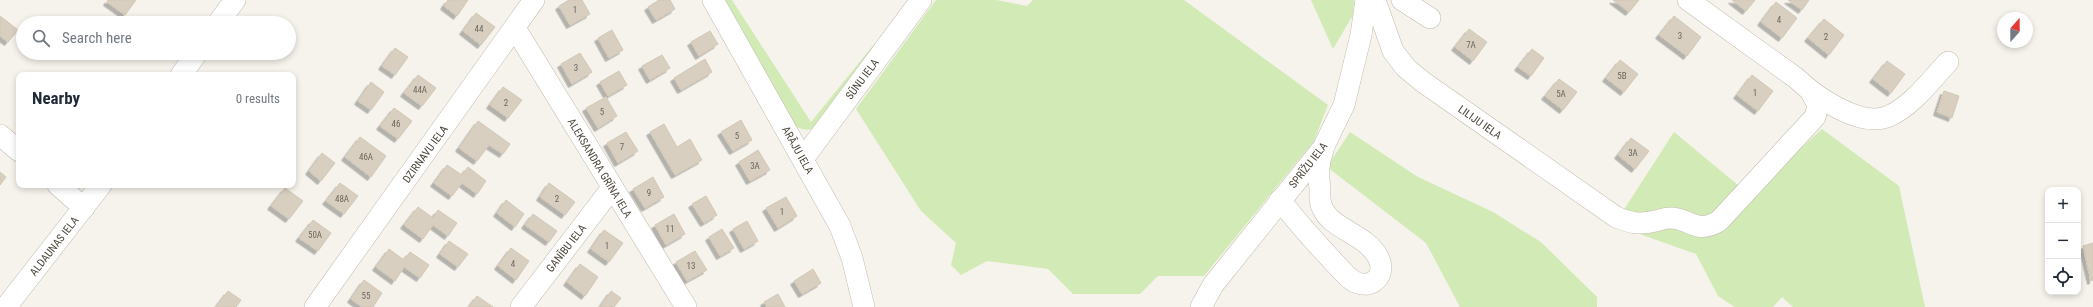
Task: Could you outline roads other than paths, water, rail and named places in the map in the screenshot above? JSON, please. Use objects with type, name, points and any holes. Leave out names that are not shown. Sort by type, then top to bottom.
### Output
[{"type":"street","points":[[223,16],[235,0]]},
{"type":"street","name":"DZIRNAVU IELA","points":[[314,307],[534,0]]},
{"type":"street","name":"ARĀJU IELA","points":[[713,0],[840,226],[852,258],[864,307]]},
{"type":"street","name":"SŪNU IELA","points":[[803,159],[921,0]]},
{"type":"street","name":"SPRĪŽU IELA","points":[[1201,307],[1213,285],[1323,148],[1344,105],[1361,35],[1366,0]]},
{"type":"street","name":"LILIJU IELA","points":[[1375,0],[1393,51],[1406,68],[1423,82],[1616,217],[1636,224],[1669,218],[1679,219],[1700,228],[1710,227],[1719,222],[1810,124],[1818,111],[1816,99],[1811,92]]},
{"type":"street","points":[[1402,0],[1430,18]]},
{"type":"street","points":[[1688,0],[1796,78],[1811,92],[1841,109],[1859,116],[1875,119],[1889,117],[1906,105],[1948,62]]},
{"type":"street","name":"ALEKSANDRA GRĪNA IELA","points":[[515,28],[686,307]]},
{"type":"street","points":[[183,72],[192,60]]},
{"type":"street","points":[[0,135],[16,148]]},
{"type":"street","points":[[1280,200],[1318,247],[1349,278],[1358,284],[1366,285],[1374,283],[1380,267],[1379,258],[1370,246],[1328,218],[1322,208],[1318,163],[1323,148]]},
{"type":"street","points":[[61,188],[84,208]]},
{"type":"street","name":"ALDAUNAS IELA","points":[[6,307],[99,188]]},
{"type":"street","name":"GANĪBU IELA","points":[[521,307],[612,188]]}]
